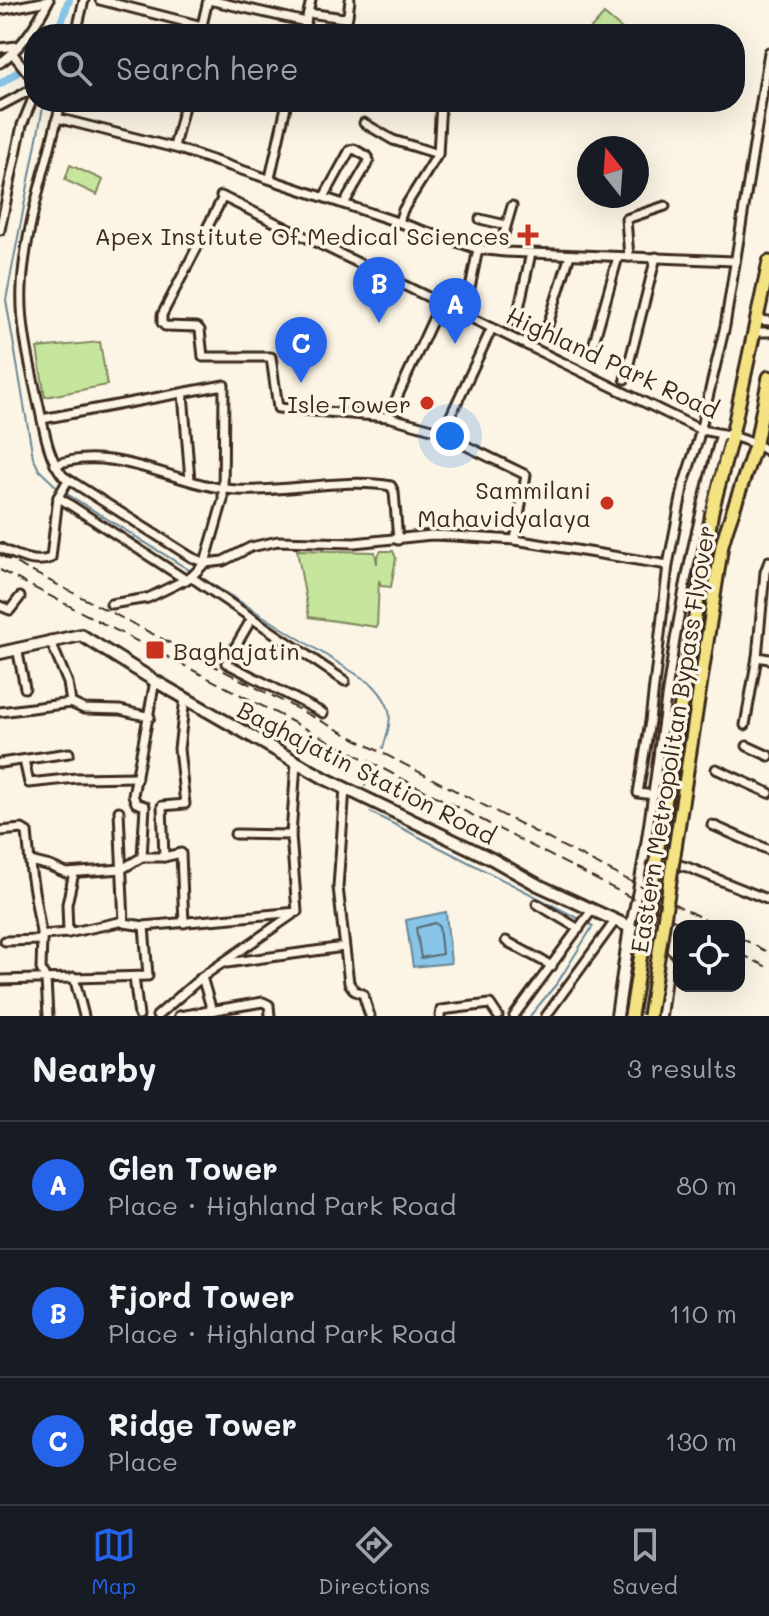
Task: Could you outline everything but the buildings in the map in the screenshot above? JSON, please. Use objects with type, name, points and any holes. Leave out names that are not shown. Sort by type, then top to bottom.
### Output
[{"type":"main road","name":"Eastern Metropolitan Bypass Flyover","points":[[631,1016],[726,434],[760,324],[769,262]]},
{"type":"main road","name":"Eastern Metropolitan Bypass Flyover","points":[[649,1016],[722,545],[756,443],[769,377]]},
{"type":"street","points":[[78,24],[84,0]]},
{"type":"street","points":[[100,0],[181,24]]},
{"type":"street","points":[[203,24],[209,0],[307,18],[342,18],[348,15]]},
{"type":"street","points":[[306,24],[311,0]]},
{"type":"street","points":[[347,24],[350,0]]},
{"type":"street","points":[[0,10],[49,1]]},
{"type":"street","points":[[36,24],[49,1]]},
{"type":"street","points":[[0,63],[16,53],[24,42]]},
{"type":"street","points":[[0,48],[16,53],[24,65]]},
{"type":"street","points":[[654,795],[638,793],[650,721],[668,565],[684,483],[701,430],[725,326],[769,52]]},
{"type":"street","points":[[0,106],[24,93]]},
{"type":"street","points":[[0,230],[27,112]]},
{"type":"street","points":[[58,112],[32,226],[22,287],[24,327],[42,419],[55,465],[67,482],[205,563],[223,561],[264,543],[354,543],[432,535],[515,540],[668,565]]},
{"type":"street","points":[[174,147],[183,112]]},
{"type":"street","points":[[270,178],[285,112]]},
{"type":"street","points":[[399,222],[438,154],[440,112]]},
{"type":"street","points":[[57,118],[174,147],[478,249],[734,261]]},
{"type":"street","points":[[364,123],[393,140],[438,154]]},
{"type":"street","points":[[324,197],[350,150],[354,149],[368,157],[369,161],[344,204]]},
{"type":"street","name":"Highland Park Road","points":[[388,417],[278,408],[271,357],[203,357],[197,327],[165,326],[162,323],[162,315],[221,196],[701,430],[756,443],[769,452]]},
{"type":"street","points":[[499,251],[512,206]]},
{"type":"street","points":[[629,257],[626,219],[665,206]]},
{"type":"street","points":[[480,219],[506,225]]},
{"type":"street","points":[[470,288],[478,249]]},
{"type":"street","points":[[516,322],[531,253]]},
{"type":"street","points":[[546,331],[570,255]]},
{"type":"street","points":[[591,353],[618,257]]},
{"type":"street","points":[[625,379],[656,257]]},
{"type":"street","points":[[440,304],[388,417],[443,432],[526,475],[515,540]]},
{"type":"street","points":[[760,324],[769,332]]},
{"type":"street","points":[[443,432],[492,328]]},
{"type":"street","points":[[42,419],[224,385],[224,488],[205,563],[192,576],[148,598],[111,604]]},
{"type":"street","points":[[183,393],[190,480]]},
{"type":"street","points":[[617,1016],[692,551],[726,434]]},
{"type":"street","points":[[55,465],[100,457],[237,490],[391,486],[398,540]]},
{"type":"street","points":[[0,548],[43,562],[51,558],[58,497],[67,482]]},
{"type":"street","points":[[58,497],[192,576],[345,681]]},
{"type":"street","points":[[745,725],[769,561]]},
{"type":"street","points":[[0,606],[10,610],[20,597]]},
{"type":"street","points":[[252,618],[226,663],[323,713]]},
{"type":"street","name":"Baghajatin Station Road","points":[[0,653],[50,640],[93,636],[155,681],[296,763],[385,808],[585,920],[615,921],[630,927]]},
{"type":"street","points":[[50,640],[68,683],[71,703]]},
{"type":"street","points":[[17,648],[25,688]]},
{"type":"street","points":[[757,657],[769,659]]},
{"type":"street","points":[[155,681],[133,795],[136,803],[145,806],[185,804],[179,749],[185,698]]},
{"type":"street","points":[[0,712],[71,703],[84,709],[109,709],[150,717]]},
{"type":"street","points":[[747,746],[769,756]]},
{"type":"street","points":[[0,763],[69,753]]},
{"type":"street","points":[[24,760],[29,783],[137,777]]},
{"type":"street","points":[[296,763],[291,835],[297,912]]},
{"type":"street","points":[[716,769],[769,793]]},
{"type":"street","points":[[345,788],[338,887],[344,947],[349,983],[355,991],[363,994],[370,1016]]},
{"type":"street","points":[[142,857],[145,806]]},
{"type":"street","points":[[162,806],[164,857]]},
{"type":"street","points":[[119,811],[124,921]]},
{"type":"street","points":[[712,825],[769,850]]},
{"type":"street","points":[[0,831],[26,829],[48,1016]]},
{"type":"street","points":[[235,834],[291,835]]},
{"type":"street","points":[[30,861],[74,873],[122,869],[142,857],[181,853],[184,923]]},
{"type":"street","points":[[644,856],[687,867],[769,900]]},
{"type":"street","points":[[68,933],[67,904],[74,873]]},
{"type":"street","points":[[514,1016],[585,920],[537,904]]},
{"type":"street","points":[[5,941],[41,938],[124,921],[144,926],[297,912]]},
{"type":"street","points":[[157,1016],[202,977],[297,912]]},
{"type":"street","points":[[546,1016],[615,921]]},
{"type":"street","points":[[0,980],[148,976],[144,926]]},
{"type":"street","points":[[630,927],[667,961],[660,1016]]},
{"type":"street","points":[[506,941],[552,966]]},
{"type":"street","points":[[224,963],[344,947]]},
{"type":"street","points":[[74,977],[84,1016]]},
{"type":"street","points":[[134,977],[139,1016]]},
{"type":"street","points":[[202,977],[212,1011]]},
{"type":"street","points":[[179,1016],[263,1002],[269,1005],[270,1016]]},
{"type":"street","points":[[440,1016],[441,1010],[490,1004],[498,1016]]},
{"type":"green space","points":[[604,14],[616,24],[595,24]]},
{"type":"green space","points":[[70,165],[103,180],[97,195],[65,180]]},
{"type":"green space","points":[[100,342],[107,385],[45,397],[37,348]]},
{"type":"green space","points":[[297,550],[375,552],[377,564],[381,551],[393,551],[396,558],[391,587],[381,586],[379,580],[377,627],[309,617]]},
{"type":"water","points":[[446,912],[451,963],[413,967],[406,920]]},
{"type":"waterway","points":[[61,24],[69,0]]},
{"type":"waterway","points":[[0,84],[24,68]]},
{"type":"waterway","points":[[42,112],[6,300],[33,457],[39,470],[58,488]]},
{"type":"waterway","points":[[64,492],[372,684],[385,700],[390,714],[383,748]]},
{"type":"waterway","points":[[365,786],[368,775]]},
{"type":"waterway","points":[[370,812],[593,926],[558,982],[530,1016]]},
{"type":"railway","points":[[0,555],[705,920]]},
{"type":"railway","points":[[0,570],[674,920]]},
{"type":"railway","points":[[745,940],[769,953]]},
{"type":"railway","points":[[745,956],[769,968]]},
{"type":"place","name":"Apex Institute Of Medical Sciences","points":[[528,235]]},
{"type":"place","name":"Fjord Tower","points":[[379,323]]},
{"type":"place","name":"Glen Tower","points":[[455,344]]},
{"type":"place","name":"Ridge Tower","points":[[301,383]]},
{"type":"place","name":"Isle Tower","points":[[427,403]]},
{"type":"place","name":"Sammilani Mahavidyalaya","points":[[607,503]]},
{"type":"place","name":"Baghajatin","points":[[155,650]]}]
